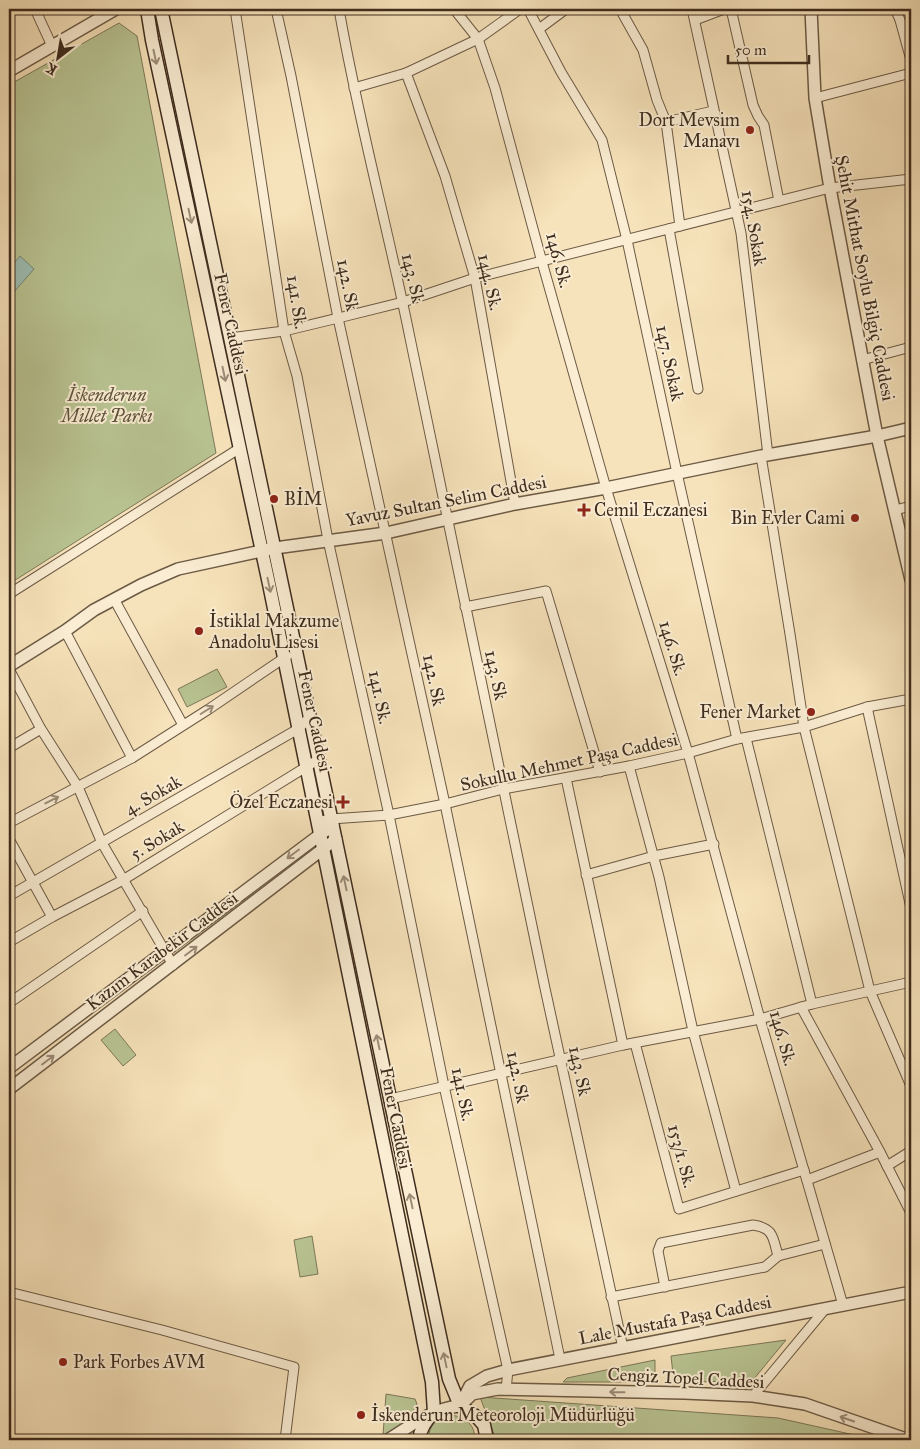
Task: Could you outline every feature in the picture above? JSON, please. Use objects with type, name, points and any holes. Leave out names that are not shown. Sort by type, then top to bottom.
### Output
[{"type":"main road","name":"Fener Caddesi","points":[[147,9],[324,850],[432,1382],[434,1412]]},
{"type":"main road","name":"Fener Caddesi","points":[[161,9],[449,1379],[460,1406]]},
{"type":"main road","points":[[460,1406],[478,1417],[484,1426],[487,1440]]},
{"type":"main road","points":[[419,1440],[425,1421],[434,1412]]},
{"type":"street","points":[[35,9],[52,46]]},
{"type":"street","points":[[9,71],[52,46],[102,12],[116,9]]},
{"type":"street","name":"141. Sk.","points":[[235,9],[284,331],[297,376],[328,540],[389,815],[444,1086],[508,1370],[506,1390]]},
{"type":"street","name":"142. Sk","points":[[276,9],[292,76],[338,318],[445,804],[560,1359]]},
{"type":"street","name":"143. Sk","points":[[339,9],[372,174],[402,302],[622,1348]]},
{"type":"street","name":"146. Sk.","points":[[454,9],[478,39],[495,88],[606,488],[688,753],[760,1019],[843,1305]]},
{"type":"street","points":[[354,88],[406,74],[478,39],[520,9]]},
{"type":"street","name":"147. Sokak","points":[[528,9],[561,72],[602,140],[627,240],[677,473],[742,739],[812,1004]]},
{"type":"street","points":[[539,29],[566,9]]},
{"type":"street","points":[[620,9],[643,50],[657,100],[666,122],[680,226]]},
{"type":"street","name":"154. Sokak","points":[[692,9],[741,233],[764,456],[804,727],[870,991]]},
{"type":"street","points":[[695,20],[724,9]]},
{"type":"street","points":[[731,9],[752,105],[764,125],[779,201]]},
{"type":"street","name":"Şehit Mithat Soylu Bilgiç Caddesi","points":[[811,9],[814,98],[877,436],[894,510],[909,558],[911,580]]},
{"type":"street","points":[[894,9],[900,20],[911,60]]},
{"type":"street","points":[[814,98],[911,73]]},
{"type":"street","name":"144. Sk.","points":[[406,74],[445,176],[475,278],[515,504]]},
{"type":"street","points":[[666,122],[713,112]]},
{"type":"street","points":[[230,338],[284,331],[338,318],[402,302],[475,278],[830,188],[911,179]]},
{"type":"street","points":[[668,229],[698,389]]},
{"type":"street","points":[[862,360],[911,347]]},
{"type":"street","name":"Yavuz Sultan Selim Caddesi","points":[[9,667],[94,610],[141,585],[178,569],[275,548],[386,533],[515,504],[911,428]]},
{"type":"street","points":[[9,594],[240,448]]},
{"type":"street","points":[[894,510],[911,506]]},
{"type":"street","points":[[465,607],[546,591],[600,772]]},
{"type":"street","points":[[114,599],[183,725]]},
{"type":"street","points":[[65,631],[132,758]]},
{"type":"street","points":[[9,822],[132,758],[284,658],[296,648]]},
{"type":"street","points":[[9,667],[41,729],[78,787],[102,843],[173,965]]},
{"type":"street","name":"Sokullu Mehmet Paşa Caddesi","points":[[332,822],[389,815],[445,804],[503,789],[629,766],[742,739],[804,727],[867,707],[911,699]]},
{"type":"street","points":[[867,707],[911,908]]},
{"type":"street","name":"4. Sokak","points":[[9,896],[298,729],[310,717]]},
{"type":"street","points":[[9,748],[41,729]]},
{"type":"street","name":"5. Sokak","points":[[9,942],[123,880],[319,759]]},
{"type":"street","points":[[629,766],[654,856],[693,1032],[736,1191]]},
{"type":"street","points":[[566,778],[623,1045]]},
{"type":"street","name":"Kazım Karabekir Caddesi","points":[[9,1068],[165,951],[319,827],[332,822]]},
{"type":"street","points":[[9,839],[52,917]]},
{"type":"street","name":"Kazım Karabekir Caddesi","points":[[9,1090],[336,839]]},
{"type":"street","points":[[586,875],[654,856],[714,844]]},
{"type":"street","points":[[9,1003],[143,911]]},
{"type":"street","points":[[390,1099],[560,1058],[760,1019],[812,1004],[911,982]]},
{"type":"street","points":[[870,991],[911,1086]]},
{"type":"street","points":[[801,1007],[911,1213]]},
{"type":"street","name":"153/1. Sk.","points":[[635,1043],[679,1208],[804,1170]]},
{"type":"street","points":[[887,1166],[911,1151]]},
{"type":"street","points":[[807,1180],[880,1152]]},
{"type":"street","points":[[665,1287],[658,1251],[661,1243],[753,1226],[768,1230],[772,1235],[778,1256]]},
{"type":"street","points":[[611,1297],[765,1267],[778,1256],[825,1244]]},
{"type":"street","points":[[9,1292],[162,1330],[294,1368],[284,1440]]},
{"type":"street","name":"Lale Mustafa Paşa Caddesi","points":[[460,1406],[470,1386],[487,1376],[508,1370],[911,1292]]},
{"type":"street","points":[[753,1396],[826,1308]]},
{"type":"street","name":"Cengiz Topel Caddesi","points":[[460,1406],[472,1394],[498,1389],[684,1392],[753,1396],[805,1404],[909,1440]]},
{"type":"street","points":[[388,1440],[434,1412],[448,1407],[460,1406]]},
{"type":"green space","name":"İskenderun Millet Parkı","points":[[119,23],[137,36],[216,453],[9,584],[9,85]]},
{"type":"green space","points":[[217,669],[227,687],[187,707],[178,689]]},
{"type":"green space","points":[[115,1029],[136,1055],[123,1066],[101,1040]]},
{"type":"green space","points":[[312,1236],[318,1274],[300,1277],[294,1240]]},
{"type":"green space","points":[[786,1340],[753,1380],[674,1383],[671,1356]]},
{"type":"green space","points":[[655,1360],[655,1382],[563,1382],[567,1378]]},
{"type":"green space","points":[[386,1394],[415,1399],[417,1404],[403,1423],[383,1435]]},
{"type":"green space","points":[[480,1397],[778,1418],[877,1440],[492,1440],[494,1434]]},
{"type":"green space","points":[[452,1415],[466,1420],[472,1426],[475,1440],[428,1440],[432,1426],[438,1420]]},
{"type":"water","points":[[20,256],[34,269],[13,293],[9,313],[9,269]]},
{"type":"place","name":"Dort Mevsim Manavı","points":[[750,130]]},
{"type":"place","name":"BİM","points":[[274,499]]},
{"type":"place","name":"Cemil Eczanesi","points":[[584,510]]},
{"type":"place","name":"Bin Evler Cami","points":[[855,518]]},
{"type":"place","name":"İstiklal Makzume Anadolu Lisesi","points":[[199,631]]},
{"type":"place","name":"Fener Market","points":[[811,712]]},
{"type":"place","name":"Özel Eczanesi","points":[[343,802]]},
{"type":"place","name":"Park Forbes AVM","points":[[63,1362]]},
{"type":"place","name":"İskenderun Meteoroloji Müdürlüğü","points":[[361,1415]]}]
